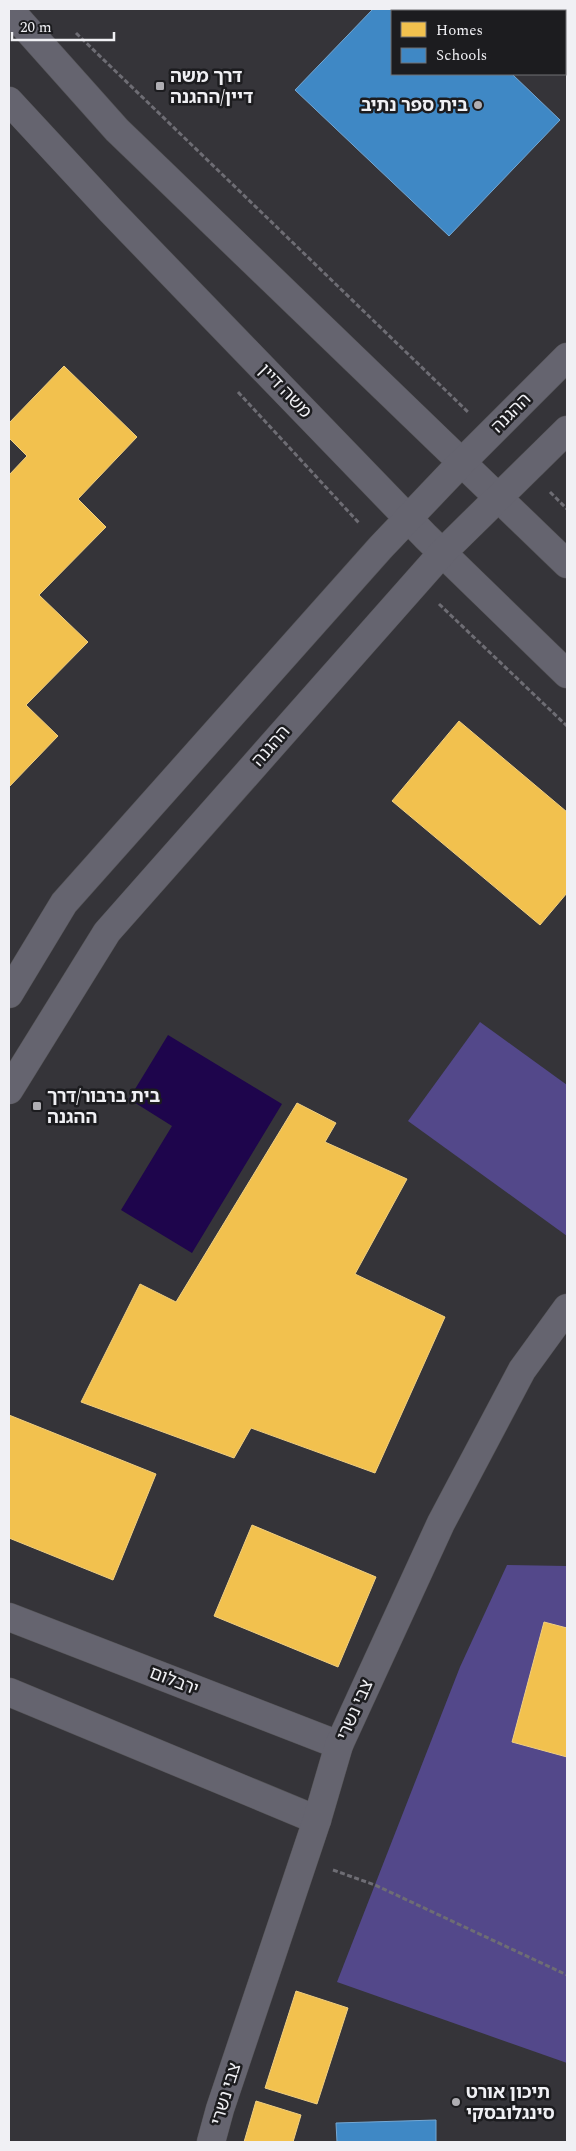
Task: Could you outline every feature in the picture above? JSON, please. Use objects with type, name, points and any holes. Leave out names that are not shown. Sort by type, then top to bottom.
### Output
[{"type":"street","points":[[9,9],[117,130],[567,564]]},
{"type":"street","name":"משה דיין","points":[[9,101],[111,211],[408,518],[567,674]]},
{"type":"street","name":"ההגנה","points":[[9,994],[64,903],[408,518],[567,357]]},
{"type":"street","name":"ההגנה","points":[[9,1090],[107,932],[443,552],[567,430]]},
{"type":"street","name":"צבי נשרי","points":[[211,2142],[223,2100],[317,1820],[339,1745],[441,1523],[522,1370],[567,1308]]},
{"type":"street","name":"ירבלום","points":[[9,1617],[339,1745]]},
{"type":"street","points":[[9,1692],[317,1820]]},
{"type":"path","points":[[72,29],[490,434]]},
{"type":"path","points":[[527,470],[567,509]]},
{"type":"path","points":[[303,1859],[374,1885],[567,1975]]},
{"type":"shaded area","points":[[480,1022],[567,1085],[567,1236],[408,1121]]},
{"type":"shaded area","points":[[168,1035],[282,1104],[192,1253],[121,1210],[172,1126],[129,1099]]},
{"type":"shaded area","points":[[507,1565],[567,1566],[567,2063],[337,1982],[460,1667]]},
{"type":"building: Homes","points":[[64,366],[137,437],[78,499],[106,527],[39,595],[88,642],[26,705],[58,736],[9,787],[9,475],[27,456],[9,438],[9,423]]},
{"type":"building: Homes","points":[[459,721],[567,812],[567,893],[540,925],[392,801]]},
{"type":"building: Homes","points":[[297,1103],[336,1123],[325,1142],[407,1179],[355,1274],[445,1317],[375,1473],[251,1428],[234,1458],[81,1402],[140,1284],[176,1302]]},
{"type":"building: Homes","points":[[9,1415],[156,1474],[113,1580],[9,1538]]},
{"type":"building: Homes","points":[[252,1525],[376,1577],[338,1667],[214,1616]]},
{"type":"building: Homes","points":[[544,1622],[567,1628],[567,1757],[512,1742]]},
{"type":"building: Homes","points":[[296,1991],[348,2008],[317,2104],[265,2088]]},
{"type":"building: Homes","points":[[256,2101],[301,2115],[293,2142],[244,2142]]},
{"type":"building: Schools","points":[[373,9],[444,9],[391,10],[391,75],[513,75],[560,120],[449,236],[295,90]]},
{"type":"building: Schools","points":[[436,2120],[436,2142],[337,2142],[336,2123]]},
{"type":"place","name":"דרך משה דיין/ההגנה","points":[[160,86]]},
{"type":"place","name":"בית ספר נתיב","points":[[478,105]]},
{"type":"place","name":"בית ברבור/דרך ההגנה","points":[[37,1106]]},
{"type":"place","name":"תיכון אורט סינגלובסקי","points":[[456,2102]]}]
